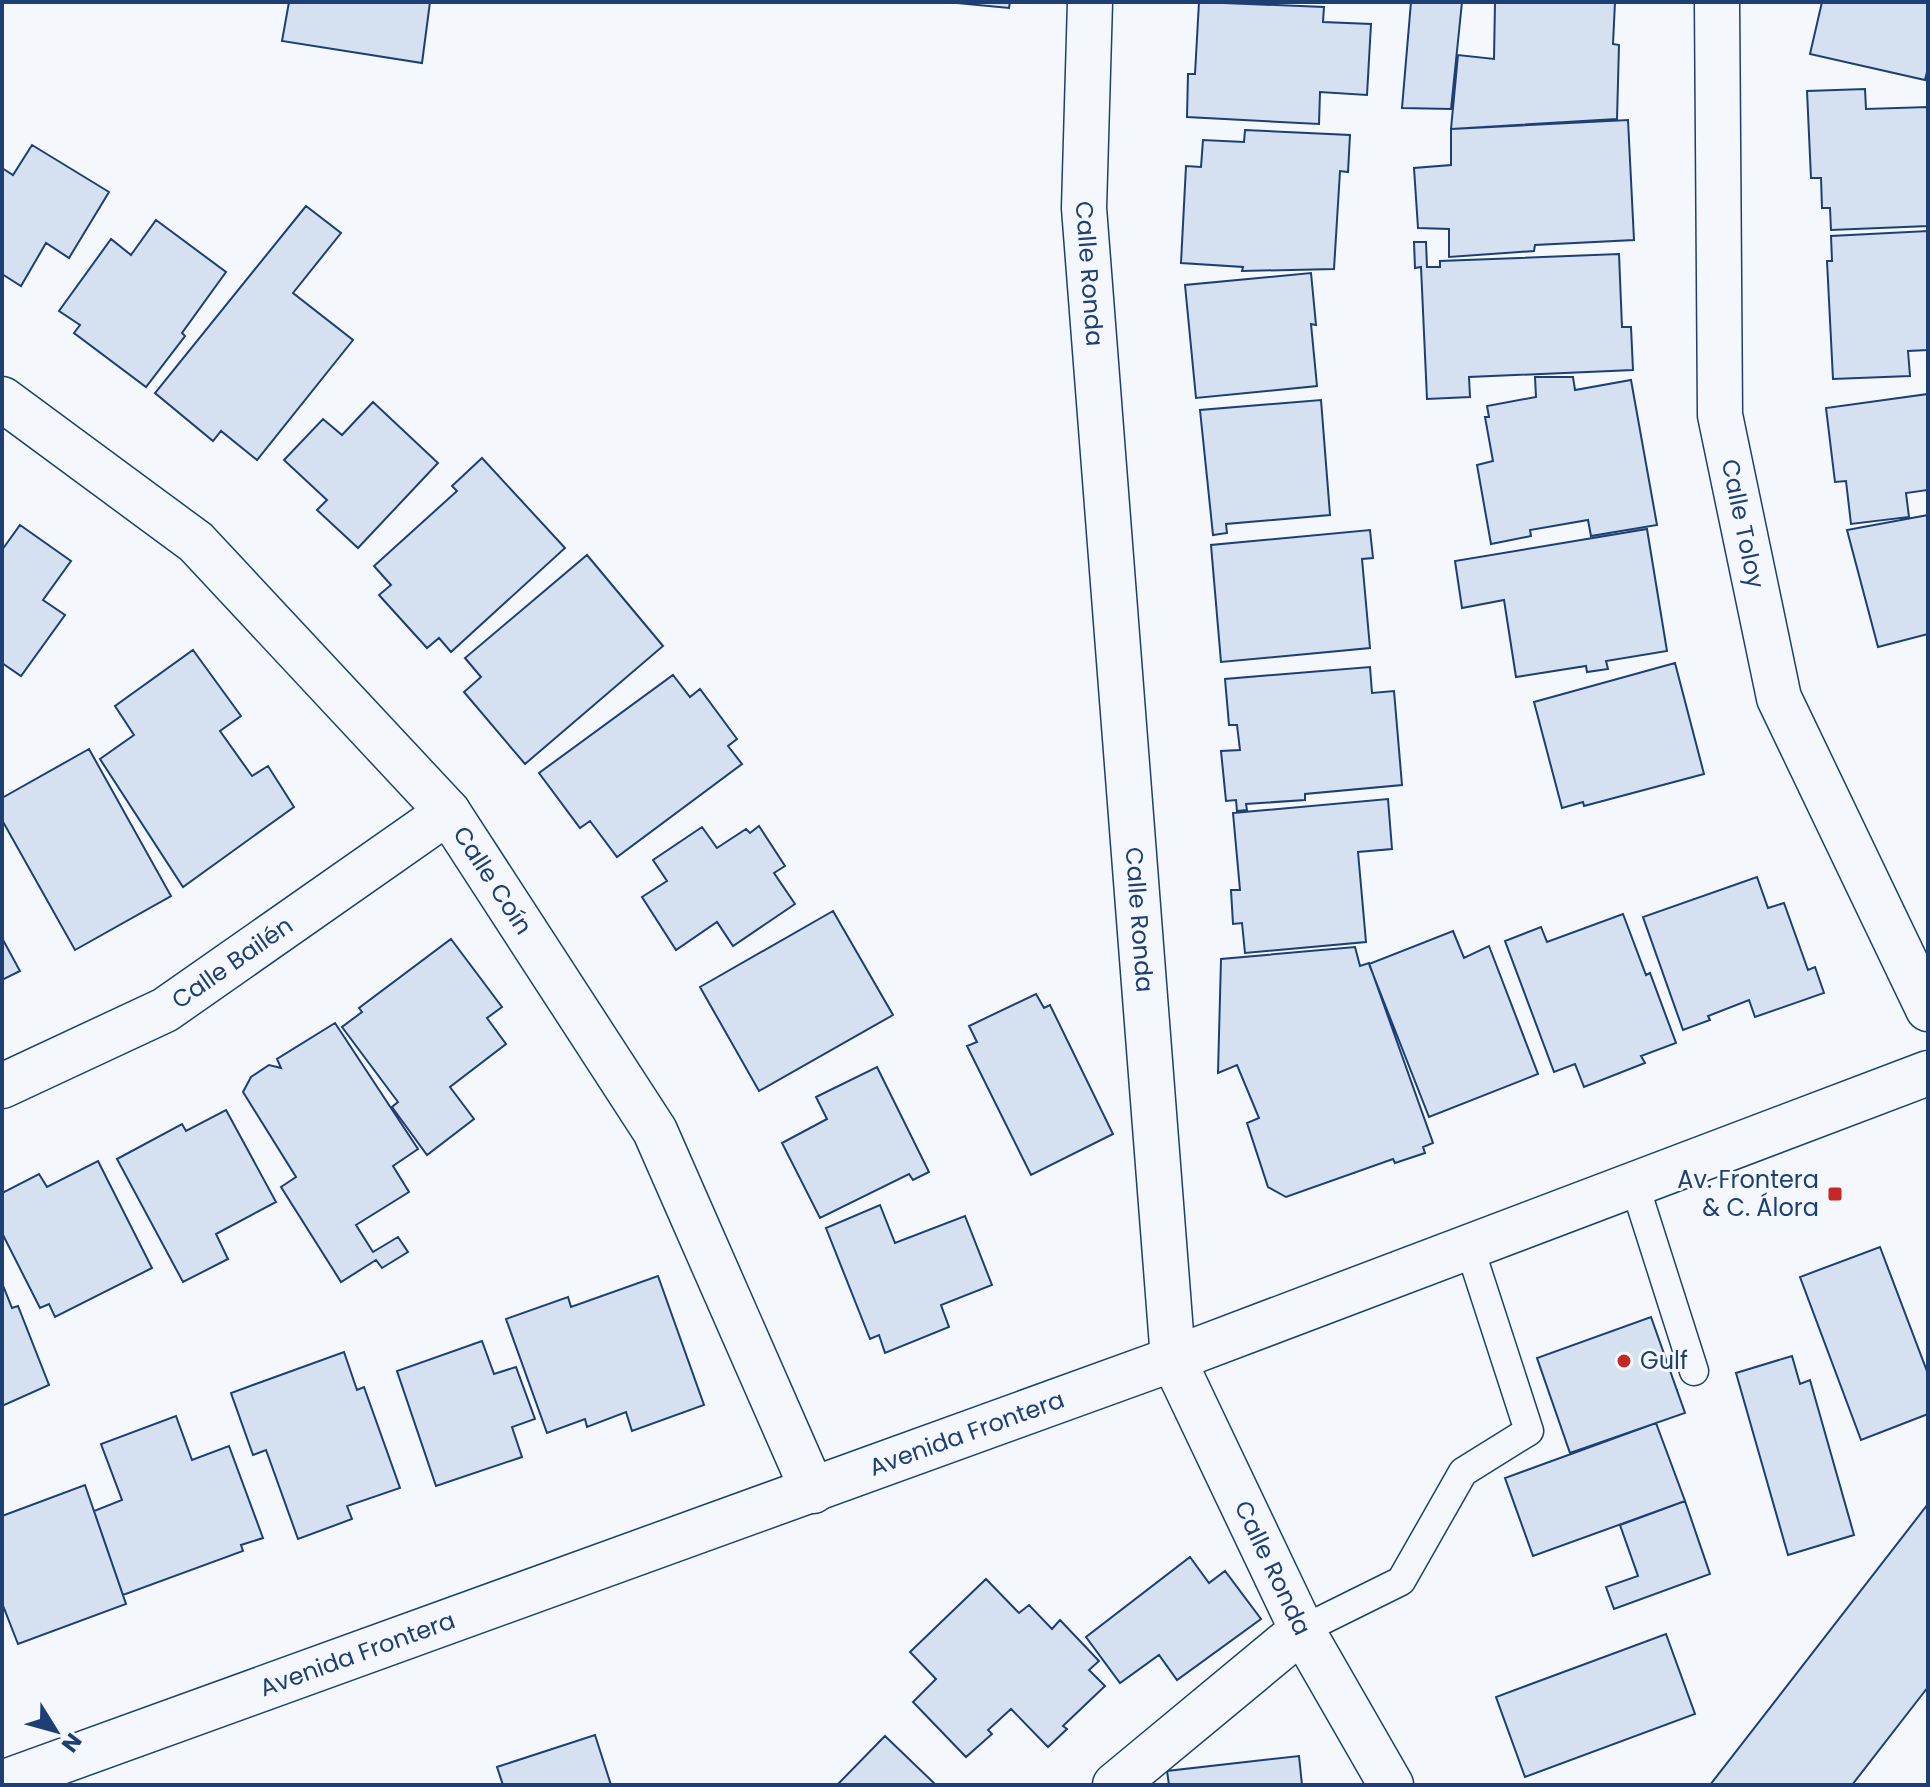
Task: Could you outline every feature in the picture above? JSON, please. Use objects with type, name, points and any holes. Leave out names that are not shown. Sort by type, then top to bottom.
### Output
[{"type":"street","name":"Calle Ronda","points":[[1090,2],[1084,208],[1173,1359],[1302,1630],[1391,1785]]},
{"type":"street","name":"Calle Toloy","points":[[1717,2],[1720,415],[1779,698],[1928,1009]]},
{"type":"street","name":"Calle Coín","points":[[2,399],[196,542],[448,812],[655,1131],[813,1491]]},
{"type":"street","name":"Calle Bailén","points":[[2,1086],[165,1010],[448,812]]},
{"type":"street","name":"Avenida Frontera","points":[[2,1783],[1173,1359],[1928,1073]]},
{"type":"street","points":[[1115,1785],[1302,1630]]},
{"type":"lane","points":[[1635,1186],[1694,1371]]},
{"type":"lane","points":[[1302,1630],[1401,1581],[1463,1472],[1529,1431],[1469,1246]]},
{"type":"building","points":[[289,2],[430,2],[422,63],[282,41]]},
{"type":"building","points":[[946,2],[1010,2],[1009,8]]},
{"type":"building","points":[[1199,2],[1324,7],[1323,22],[1371,24],[1367,95],[1320,92],[1319,124],[1187,117],[1188,74],[1195,74]]},
{"type":"building","points":[[1411,2],[1462,2],[1451,109],[1402,108]]},
{"type":"building","points":[[1495,2],[1615,2],[1613,44],[1619,45],[1617,119],[1451,129],[1458,55],[1494,59]]},
{"type":"building","points":[[1822,2],[1928,2],[1928,68],[1925,80],[1810,54]]},
{"type":"building","points":[[1865,89],[1866,109],[1928,107],[1928,226],[1831,230],[1830,208],[1822,208],[1821,178],[1811,178],[1807,91]]},
{"type":"building","points":[[1628,120],[1634,240],[1535,245],[1534,251],[1449,257],[1449,229],[1418,228],[1414,168],[1451,165],[1451,129]]},
{"type":"building","points":[[1245,130],[1350,135],[1348,172],[1340,171],[1334,269],[1242,271],[1243,267],[1181,263],[1186,166],[1201,167],[1203,140],[1244,142]]},
{"type":"building","points":[[32,145],[109,192],[69,258],[46,243],[21,286],[2,274],[2,168],[13,175]]},
{"type":"building","points":[[306,206],[341,233],[293,293],[353,340],[257,460],[221,431],[213,441],[155,393]]},
{"type":"building","points":[[156,220],[226,272],[182,333],[185,336],[146,387],[74,333],[80,325],[59,311],[111,239],[131,255]]},
{"type":"building","points":[[1928,231],[1928,350],[1908,351],[1910,376],[1833,379],[1827,261],[1832,261],[1831,236]]},
{"type":"building","points":[[1414,242],[1426,242],[1427,267],[1440,267],[1440,261],[1619,254],[1622,327],[1631,327],[1633,370],[1469,377],[1470,397],[1427,399],[1421,267],[1415,268]]},
{"type":"building","points":[[1311,273],[1316,325],[1311,324],[1317,386],[1196,398],[1185,285]]},
{"type":"building","points":[[1535,377],[1573,377],[1575,390],[1631,380],[1657,525],[1591,536],[1588,520],[1530,530],[1531,536],[1491,544],[1477,465],[1493,461],[1485,417],[1489,417],[1487,406],[1536,397]]},
{"type":"building","points":[[1928,394],[1928,490],[1906,493],[1909,517],[1851,524],[1846,481],[1835,482],[1826,408]]},
{"type":"building","points":[[1321,400],[1330,515],[1226,524],[1227,533],[1213,535],[1200,410]]},
{"type":"building","points":[[373,402],[438,463],[358,548],[317,510],[327,500],[284,460],[323,419],[342,435]]},
{"type":"building","points":[[482,458],[565,548],[451,652],[439,638],[427,648],[379,595],[391,585],[374,566],[457,491],[452,486]]},
{"type":"building","points":[[1928,515],[1928,634],[1878,647],[1847,530]]},
{"type":"building","points":[[20,525],[71,561],[43,600],[65,615],[21,676],[2,663],[2,550]]},
{"type":"building","points":[[1647,529],[1667,651],[1606,661],[1608,669],[1587,672],[1586,666],[1516,677],[1504,600],[1462,608],[1455,561]]},
{"type":"building","points":[[1370,530],[1373,558],[1362,559],[1370,648],[1221,662],[1211,545]]},
{"type":"building","points":[[587,555],[663,646],[525,764],[464,692],[481,677],[465,658]]},
{"type":"building","points":[[193,650],[241,716],[220,731],[252,776],[268,766],[294,807],[183,887],[100,759],[134,735],[115,706]]},
{"type":"building","points":[[1675,663],[1704,774],[1584,806],[1583,802],[1562,808],[1534,702]]},
{"type":"building","points":[[1370,667],[1372,693],[1394,691],[1402,785],[1305,794],[1305,800],[1246,804],[1247,810],[1237,811],[1236,800],[1226,801],[1221,751],[1240,750],[1237,725],[1229,725],[1225,679]]},
{"type":"building","points":[[673,675],[690,697],[700,689],[737,739],[728,746],[742,764],[617,857],[590,821],[580,828],[539,773]]},
{"type":"building","points":[[89,749],[171,896],[75,950],[2,820],[2,798]]},
{"type":"building","points":[[1388,799],[1392,849],[1358,852],[1366,942],[1245,953],[1242,923],[1233,924],[1231,890],[1240,890],[1233,813]]},
{"type":"building","points":[[759,826],[785,866],[774,873],[795,904],[733,946],[717,922],[676,950],[642,897],[667,881],[653,860],[702,827],[717,848],[746,829],[750,833]]},
{"type":"building","points":[[1757,877],[1768,908],[1784,903],[1808,970],[1815,967],[1824,993],[1755,1017],[1749,1000],[1708,1016],[1710,1020],[1683,1030],[1643,917]]},
{"type":"building","points":[[833,911],[893,1015],[759,1091],[700,987]]},
{"type":"building","points":[[1623,914],[1646,975],[1650,973],[1676,1043],[1641,1056],[1645,1063],[1584,1087],[1575,1064],[1554,1072],[1505,941],[1541,927],[1547,942]]},
{"type":"building","points":[[1453,931],[1464,958],[1489,946],[1538,1074],[1429,1117],[1369,964]]},
{"type":"building","points":[[2,938],[20,971],[2,980]]},
{"type":"building","points":[[451,939],[502,1007],[487,1018],[506,1044],[450,1087],[474,1119],[427,1155],[392,1107],[398,1102],[342,1027],[362,1012],[359,1008]]},
{"type":"building","points":[[1355,947],[1360,966],[1369,963],[1433,1143],[1423,1147],[1425,1153],[1395,1163],[1393,1159],[1286,1197],[1268,1187],[1247,1123],[1259,1118],[1237,1065],[1218,1073],[1221,959]]},
{"type":"building","points":[[1036,994],[1044,1008],[1050,1005],[1113,1134],[1031,1175],[967,1046],[977,1042],[969,1026]]},
{"type":"building","points":[[335,1023],[418,1149],[393,1166],[409,1192],[356,1225],[373,1252],[398,1237],[408,1252],[382,1268],[376,1260],[341,1282],[281,1187],[296,1177],[243,1092],[251,1077],[269,1065],[281,1068],[277,1059]]},
{"type":"building","points":[[877,1067],[929,1172],[913,1180],[909,1174],[820,1218],[782,1143],[827,1119],[816,1097]]},
{"type":"building","points":[[226,1110],[276,1202],[216,1234],[228,1259],[183,1282],[117,1159],[182,1124],[186,1131]]},
{"type":"building","points":[[98,1161],[152,1268],[55,1317],[49,1304],[40,1308],[2,1233],[2,1193],[39,1174],[47,1187]]},
{"type":"building","points":[[880,1205],[895,1243],[965,1216],[992,1285],[941,1305],[949,1327],[885,1353],[879,1335],[870,1339],[826,1228]]},
{"type":"building","points":[[1880,1247],[1928,1374],[1928,1414],[1861,1440],[1800,1277]]},
{"type":"building","points":[[658,1276],[704,1405],[632,1431],[626,1412],[587,1427],[585,1419],[547,1433],[506,1319],[568,1297],[571,1307]]},
{"type":"building","points":[[2,1283],[12,1308],[18,1306],[49,1385],[2,1406]]},
{"type":"building","points":[[1651,1317],[1685,1413],[1570,1453],[1537,1358]]},
{"type":"building","points":[[482,1341],[494,1374],[516,1367],[535,1419],[512,1427],[522,1457],[436,1486],[397,1371]]},
{"type":"building","points":[[344,1352],[357,1390],[364,1387],[400,1488],[347,1506],[352,1519],[298,1539],[266,1450],[253,1455],[231,1393]]},
{"type":"building","points":[[1792,1356],[1800,1384],[1810,1380],[1854,1535],[1788,1555],[1736,1373]]},
{"type":"building","points":[[176,1416],[192,1460],[229,1446],[263,1538],[241,1545],[243,1551],[123,1595],[94,1511],[122,1500],[101,1444]]},
{"type":"building","points":[[1656,1423],[1685,1501],[1533,1556],[1505,1478]]},
{"type":"building","points":[[85,1485],[126,1604],[18,1644],[2,1603],[2,1516]]},
{"type":"building","points":[[1685,1501],[1710,1574],[1614,1609],[1606,1587],[1638,1576],[1620,1525]]},
{"type":"building","points":[[1928,1504],[1928,1687],[1852,1785],[1710,1785]]},
{"type":"building","points":[[1190,1557],[1209,1583],[1225,1571],[1261,1619],[1177,1680],[1159,1655],[1120,1683],[1086,1637]]},
{"type":"building","points":[[986,1579],[1019,1613],[1029,1605],[1052,1629],[1060,1620],[1099,1661],[1089,1670],[1105,1686],[1063,1726],[1067,1729],[1048,1747],[1011,1709],[988,1730],[992,1734],[966,1757],[913,1702],[936,1679],[910,1652]]},
{"type":"building","points":[[1666,1634],[1695,1714],[1525,1777],[1496,1697]]},
{"type":"building","points":[[595,1735],[611,1785],[503,1785],[497,1767]]},
{"type":"building","points":[[885,1736],[936,1785],[838,1784]]},
{"type":"building","points":[[1299,1756],[1302,1785],[1169,1785],[1167,1771]]},
{"type":"place","name":"Av. Frontera & C. Álora","points":[[1835,1194]]},
{"type":"place","name":"Gulf","points":[[1624,1361]]}]
